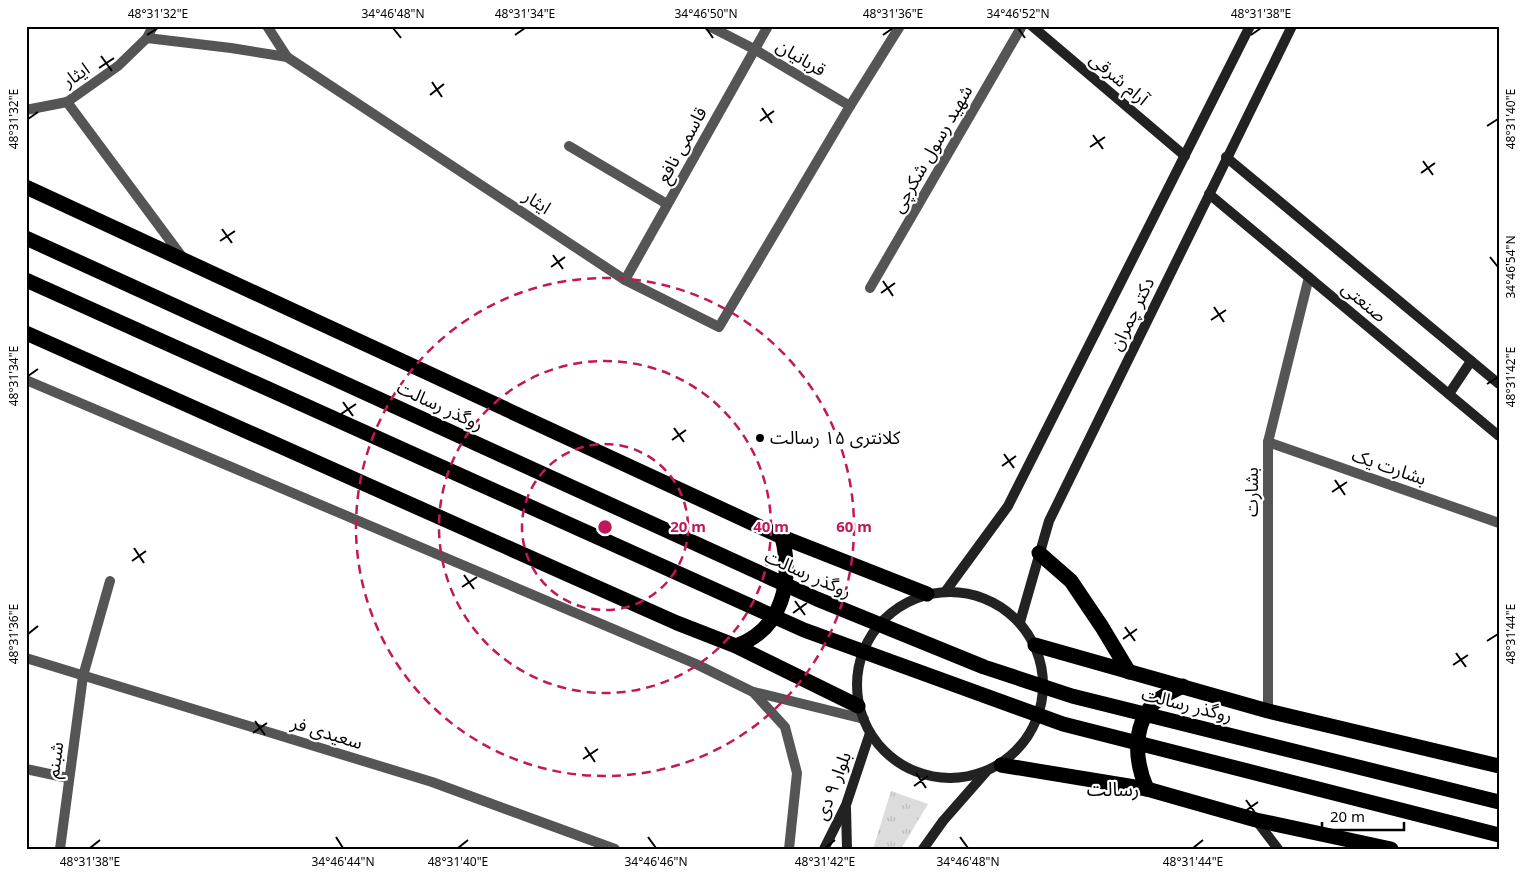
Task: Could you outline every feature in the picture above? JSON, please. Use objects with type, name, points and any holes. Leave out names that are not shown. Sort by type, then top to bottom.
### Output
[{"type":"highway","points":[[26,187],[782,537],[927,594]]},
{"type":"highway","name":"روگذر رسالت","points":[[26,238],[817,599],[984,666],[1072,696],[1499,802]]},
{"type":"highway","points":[[26,280],[804,630],[1064,724],[1499,835]]},
{"type":"highway","points":[[26,333],[668,619],[736,646],[861,713]]},
{"type":"highway","points":[[736,646],[748,642],[761,631],[781,605],[788,569],[782,537]]},
{"type":"highway","points":[[1039,553],[1071,581],[1129,672]]},
{"type":"highway","points":[[1035,645],[1268,711],[1499,766]]},
{"type":"highway","points":[[1147,789],[1139,770],[1137,752],[1140,730],[1147,713],[1154,704],[1183,686]]},
{"type":"highway","points":[[1001,765],[1147,789],[1256,820],[1391,849]]},
{"type":"main road","name":"آرام شرقی","points":[[1032,26],[1185,156]]},
{"type":"main road","name":"دکتر چمران","points":[[945,592],[1008,506],[1250,26]]},
{"type":"main road","name":"دکتر چمران","points":[[1020,622],[1049,521],[1226,157],[1292,26]]},
{"type":"main road","name":"صنعتی","points":[[1226,157],[1499,384]]},
{"type":"main road","name":"صنعتی","points":[[1209,194],[1499,436]]},
{"type":"main road","points":[[1449,394],[1471,361]]},
{"type":"main road","points":[[945,592],[977,596],[1000,606],[1020,622],[1035,645],[1043,671],[1043,698],[1036,724],[1021,747],[1001,765],[970,777],[941,779],[913,772],[888,756],[870,733],[861,713],[856,677],[863,649],[879,624],[901,605],[927,594],[945,592]]},
{"type":"main road","name":"بلوار ۹ دی","points":[[824,849],[846,805],[870,733]]},
{"type":"main road","points":[[923,849],[942,821],[986,772]]},
{"type":"main road","points":[[846,805],[847,849]]},
{"type":"main road","points":[[1256,820],[1278,849]]},
{"type":"street","points":[[147,38],[153,26]]},
{"type":"street","points":[[268,26],[287,57]]},
{"type":"street","name":"قربانیان","points":[[709,26],[754,49],[850,106]]},
{"type":"street","name":"قاسمی نافع","points":[[624,280],[768,26]]},
{"type":"street","name":"ایثار","points":[[26,110],[67,102],[118,66],[147,38],[287,57],[624,280],[719,327],[850,106],[900,26]]},
{"type":"street","name":"شهید رسول شکرچی","points":[[870,288],[1022,26]]},
{"type":"street","points":[[67,102],[185,261]]},
{"type":"street","points":[[569,146],[668,204]]},
{"type":"street","name":"بشارت","points":[[1268,711],[1268,442],[1309,278]]},
{"type":"street","points":[[26,380],[686,660],[753,692],[861,713]]},
{"type":"street","name":"بشارت یک","points":[[1268,442],[1499,523]]},
{"type":"street","name":"شبنم","points":[[60,849],[83,676],[110,581]]},
{"type":"street","name":"سعیدی فر","points":[[26,658],[432,782],[615,849]]},
{"type":"street","points":[[753,692],[786,727],[797,773],[788,849]]},
{"type":"street","points":[[26,769],[68,778]]},
{"type":"green space","points":[[891,791],[928,804],[901,849],[873,849]]},
{"type":"place","name":"کلانتری ۱۵ رسالت","points":[[760,438]]},
{"type":"district","name":"رسالت","points":[[1113,789]]}]
